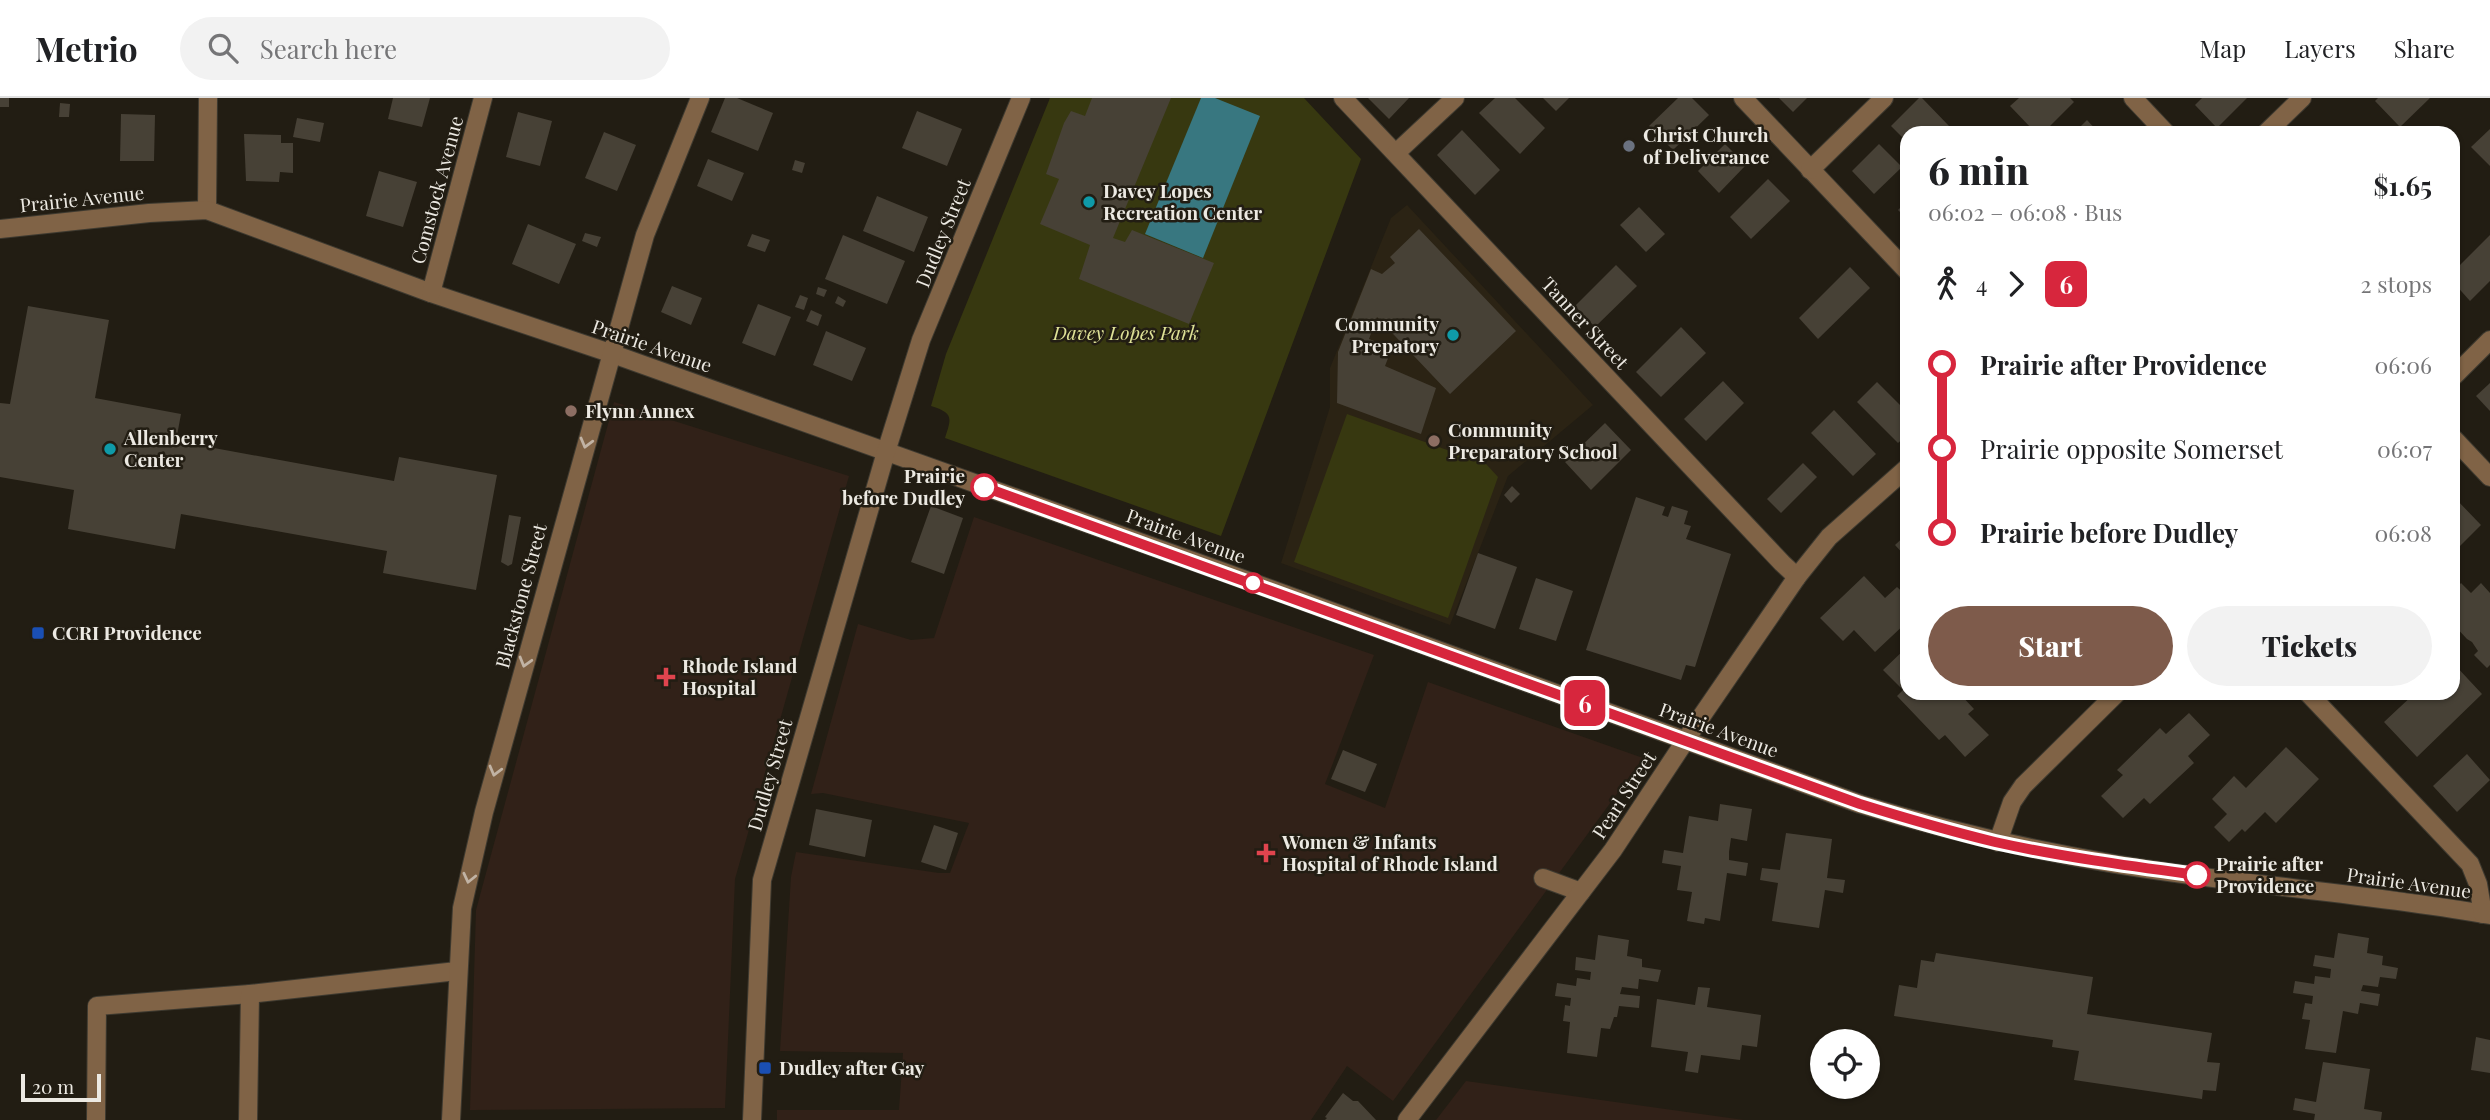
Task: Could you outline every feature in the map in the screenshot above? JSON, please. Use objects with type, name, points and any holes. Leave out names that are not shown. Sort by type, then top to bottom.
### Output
[{"type":"street","points":[[207,210],[208,98]]},
{"type":"street","name":"Comstock Avenue","points":[[431,293],[483,98]]},
{"type":"street","name":"Blackstone Street","points":[[451,1120],[462,908],[484,812],[645,235],[700,98]]},
{"type":"street","name":"Dudley Street","points":[[752,1120],[762,880],[921,340],[1021,98]]},
{"type":"street","name":"Tanner Street","points":[[1343,98],[1797,577]]},
{"type":"street","points":[[1396,153],[1455,98]]},
{"type":"street","points":[[1742,98],[1900,264]]},
{"type":"street","points":[[1810,170],[1884,98]]},
{"type":"street","points":[[2133,98],[2159,126]]},
{"type":"street","points":[[2273,126],[2302,98]]},
{"type":"street","name":"Prairie Avenue","points":[[0,229],[149,213],[207,210],[431,293],[886,452],[1860,804],[1998,842],[2116,864],[2487,914]]},
{"type":"street","points":[[2460,370],[2490,340]]},
{"type":"street","points":[[2460,445],[2490,477]]},
{"type":"street","name":"Pearl Street","points":[[1407,1120],[1613,850],[1797,577],[1829,537],[1900,474]]},
{"type":"street","points":[[1998,842],[2012,802],[2023,786],[2110,700]]},
{"type":"street","points":[[2315,700],[2470,864],[2487,914]]},
{"type":"street","points":[[1543,878],[1581,892]]},
{"type":"street","points":[[96,1120],[97,1006],[250,994],[457,971]]},
{"type":"street","points":[[248,1120],[250,994]]},
{"type":"shaded area","name":"Community Preparatory School","points":[[1407,205],[1593,405],[1508,476],[1450,625],[1281,563],[1330,407],[1330,368],[1391,218]]},
{"type":"shaded area","name":"Rhode Island Hospital","points":[[614,402],[849,476],[735,879],[725,1108],[470,1110],[476,910]]},
{"type":"shaded area","name":"Women & Infants Hospital of Rhode Island","points":[[974,517],[1374,655],[1325,784],[1385,808],[1428,682],[1643,758],[1393,1101],[1347,1066],[1311,1120],[777,1120],[777,1110],[899,1110],[903,1053],[780,1051],[791,877],[796,852],[950,873],[969,823],[823,793],[811,794],[858,624],[911,640],[934,638]]},
{"type":"shaded area","points":[[1466,1081],[1744,1120],[1436,1120]]},
{"type":"green space","name":"Davey Lopes Park","points":[[1050,98],[1304,98],[1361,159],[1221,536],[945,438],[949,417],[931,406],[946,354]]},
{"type":"green space","points":[[1347,414],[1486,464],[1498,477],[1448,618],[1294,562]]},
{"type":"water","points":[[1201,98],[1215,98],[1260,116],[1203,258],[1145,234]]},
{"type":"building","points":[[0,98],[9,98],[9,107],[0,107]]},
{"type":"building","points":[[393,98],[430,98],[422,127],[388,119]]},
{"type":"building","points":[[725,98],[737,98],[773,113],[758,151],[711,132]]},
{"type":"building","name":"Davey Lopes Recreation Center","points":[[1092,98],[1171,98],[1113,238],[1125,242],[1132,230],[1214,263],[1189,324],[1079,279],[1090,245],[1040,224],[1059,179],[1046,174],[1064,123],[1071,111],[1085,116]]},
{"type":"building","points":[[1368,98],[1409,98],[1389,119]]},
{"type":"building","points":[[1495,98],[1515,98],[1545,128],[1520,154],[1479,113]]},
{"type":"building","points":[[1543,98],[1569,98],[1556,111]]},
{"type":"building","points":[[1678,98],[1692,98],[1709,115],[1673,150],[1649,126]]},
{"type":"building","points":[[1779,98],[1807,98],[1793,112]]},
{"type":"building","points":[[1922,98],[1949,126],[1900,126],[1900,135],[1891,126]]},
{"type":"building","points":[[2019,98],[2070,98],[2074,102],[2050,126],[2029,126],[2010,106]]},
{"type":"building","points":[[2202,98],[2247,98],[2219,126],[2215,126],[2195,105]]},
{"type":"building","points":[[2378,98],[2430,98],[2401,126],[2375,101]]},
{"type":"building","points":[[60,103],[70,104],[69,117],[59,117]]},
{"type":"building","points":[[917,111],[962,129],[947,166],[902,148]]},
{"type":"building","points":[[518,112],[552,121],[540,166],[506,157]]},
{"type":"building","points":[[121,114],[155,115],[154,161],[120,161]]},
{"type":"building","points":[[297,118],[324,123],[320,142],[293,137]]},
{"type":"building","points":[[2087,120],[2093,126],[2081,126]]},
{"type":"building","points":[[2490,129],[2490,166],[2471,147]]},
{"type":"building","points":[[1462,130],[1500,170],[1475,195],[1437,155]]},
{"type":"building","points":[[604,132],[636,145],[617,191],[585,178]]},
{"type":"building","points":[[244,134],[281,135],[281,143],[293,143],[293,173],[280,172],[279,182],[246,181]]},
{"type":"building","points":[[1725,144],[1746,165],[1719,193],[1698,171]]},
{"type":"building","points":[[1879,144],[1900,165],[1900,169],[1874,194],[1852,171]]},
{"type":"building","points":[[708,159],[744,173],[732,201],[697,186]]},
{"type":"building","points":[[795,160],[805,163],[802,173],[792,170]]},
{"type":"building","points":[[379,171],[417,182],[403,227],[366,216]]},
{"type":"building","points":[[1768,179],[1790,201],[1751,239],[1730,217]]},
{"type":"building","points":[[877,196],[928,217],[914,252],[863,231]]},
{"type":"building","points":[[1639,207],[1665,234],[1646,252],[1620,225]]},
{"type":"building","points":[[528,224],[576,244],[559,284],[512,264]]},
{"type":"building","name":"Community Prepatory","points":[[1419,229],[1516,331],[1450,394],[1377,317],[1369,339],[1392,348],[1385,366],[1436,388],[1421,434],[1337,403],[1338,352],[1371,269],[1382,274],[1395,263],[1390,257]]},
{"type":"building","points":[[585,233],[601,237],[597,247],[582,241]]},
{"type":"building","points":[[752,234],[770,240],[765,252],[747,246]]},
{"type":"building","points":[[843,235],[905,261],[887,304],[825,279]]},
{"type":"building","points":[[2490,235],[2490,281],[2470,301],[2460,290],[2460,265]]},
{"type":"building","points":[[1616,265],[1637,286],[1595,327],[1575,306]]},
{"type":"building","points":[[1850,267],[1870,288],[1818,339],[1799,318]]},
{"type":"building","points":[[672,286],[702,298],[691,325],[661,312]]},
{"type":"building","points":[[818,287],[827,290],[824,297],[816,294]]},
{"type":"building","points":[[800,295],[808,298],[804,310],[795,307]]},
{"type":"building","points":[[838,296],[846,301],[843,307],[835,303]]},
{"type":"building","points":[[758,304],[791,317],[775,356],[742,343]]},
{"type":"building","name":"Allenberry Center","points":[[28,306],[109,320],[95,398],[181,414],[176,441],[394,481],[399,457],[497,475],[476,590],[383,573],[387,551],[181,514],[175,549],[68,529],[74,490],[0,477],[0,403],[10,404]]},
{"type":"building","points":[[811,310],[822,315],[818,326],[806,321]]},
{"type":"building","points":[[1681,327],[1706,353],[1661,397],[1636,372]]},
{"type":"building","points":[[826,331],[866,348],[852,381],[813,365]]},
{"type":"building","points":[[1723,381],[1744,403],[1706,441],[1684,419]]},
{"type":"building","points":[[1877,382],[1900,405],[1900,441],[1898,443],[1857,402]]},
{"type":"building","points":[[2490,383],[2490,411],[2476,396]]},
{"type":"building","points":[[1834,410],[1876,454],[1853,476],[1811,433]]},
{"type":"building","points":[[1605,423],[1631,450],[1591,490],[1565,462]]},
{"type":"building","points":[[1803,463],[1817,477],[1781,513],[1767,499]]},
{"type":"building","points":[[1512,486],[1520,494],[1511,503],[1504,495]]},
{"type":"building","points":[[1636,497],[1665,507],[1662,515],[1668,517],[1672,506],[1688,511],[1684,524],[1691,526],[1686,539],[1731,554],[1695,667],[1686,665],[1681,680],[1586,650]]},
{"type":"building","points":[[2460,503],[2481,525],[2460,546]]},
{"type":"building","points":[[931,506],[963,518],[944,574],[911,562]]},
{"type":"building","points":[[509,515],[521,517],[512,564],[508,566],[501,562]]},
{"type":"building","points":[[1478,553],[1517,567],[1495,629],[1456,615]]},
{"type":"building","points":[[1864,576],[1885,598],[1897,587],[1900,590],[1900,629],[1875,652],[1854,630],[1843,641],[1820,618]]},
{"type":"building","points":[[1536,578],[1573,591],[1556,641],[1519,629]]},
{"type":"building","points":[[2481,583],[2490,593],[2490,665],[2487,668],[2474,655],[2478,651],[2472,642],[2460,631],[2460,584],[2471,593]]},
{"type":"building","points":[[1900,654],[1900,687],[1883,670]]},
{"type":"building","points":[[2460,670],[2482,694],[2417,757],[2384,722],[2408,700],[2460,700]]},
{"type":"building","points":[[1901,700],[1966,700],[1974,709],[1968,714],[1989,735],[1965,757],[1945,735],[1939,740]]},
{"type":"building","points":[[2189,713],[2210,735],[2188,756],[2194,763],[2150,804],[2144,798],[2123,818],[2101,796],[2123,775],[2117,770],[2160,728],[2166,734]]},
{"type":"building","points":[[2286,747],[2319,779],[2276,823],[2265,812],[2245,832],[2242,829],[2229,842],[2214,827],[2227,814],[2212,799],[2234,776],[2246,788]]},
{"type":"building","points":[[1343,750],[1377,764],[1365,792],[1331,779]]},
{"type":"building","points":[[2467,754],[2490,780],[2457,812],[2433,786]]},
{"type":"building","points":[[1720,804],[1752,809],[1747,841],[1731,838],[1729,852],[1729,860],[1748,863],[1746,876],[1727,873],[1720,921],[1705,918],[1704,924],[1687,921],[1692,892],[1677,890],[1681,866],[1662,863],[1664,850],[1683,853],[1689,816],[1718,821]]},
{"type":"building","points":[[816,809],[872,820],[865,857],[809,845]]},
{"type":"building","points":[[934,825],[958,833],[946,870],[921,862]]},
{"type":"building","points":[[1786,833],[1832,839],[1827,878],[1845,880],[1843,893],[1825,890],[1819,928],[1772,921],[1778,883],[1760,880],[1762,868],[1780,870]]},
{"type":"building","points":[[2338,933],[2369,938],[2367,953],[2383,956],[2382,965],[2398,968],[2396,979],[2380,977],[2378,987],[2363,985],[2361,991],[2380,994],[2378,1006],[2360,1003],[2358,1014],[2343,1011],[2336,1053],[2305,1049],[2310,1020],[2302,1019],[2305,1003],[2312,1004],[2313,996],[2293,993],[2295,981],[2314,984],[2315,976],[2330,978],[2331,969],[2313,966],[2315,955],[2334,958]]},
{"type":"building","points":[[1598,935],[1629,940],[1627,956],[1642,959],[1642,967],[1661,970],[1658,982],[1639,979],[1638,989],[1622,987],[1620,994],[1640,996],[1639,1008],[1619,1006],[1617,1017],[1614,1017],[1610,1029],[1601,1028],[1597,1057],[1567,1053],[1570,1022],[1563,1021],[1565,1005],[1570,1006],[1571,998],[1555,996],[1557,983],[1576,986],[1577,978],[1590,980],[1591,972],[1575,970],[1576,957],[1595,960]]},
{"type":"building","points":[[1936,953],[2093,977],[2087,1014],[2212,1033],[2207,1062],[2220,1063],[2216,1091],[2203,1090],[2202,1099],[2074,1080],[2079,1051],[2052,1047],[2053,1040],[1894,1016],[1899,985],[1917,988],[1921,960],[1934,962]]},
{"type":"building","points":[[1698,987],[1710,988],[1707,1007],[1761,1015],[1757,1047],[1742,1045],[1740,1060],[1701,1055],[1698,1073],[1685,1071],[1688,1052],[1651,1047],[1657,999],[1695,1005]]},
{"type":"building","points":[[2476,1037],[2490,1040],[2490,1073],[2471,1070]]},
{"type":"building","points":[[2323,1062],[2370,1069],[2364,1109],[2382,1112],[2381,1120],[2314,1120],[2315,1114],[2293,1110],[2295,1098],[2316,1102]]},
{"type":"building","points":[[1343,1093],[1353,1101],[1358,1101],[1376,1120],[1325,1120]]},
{"type":"bus line","name":"6","points":[[984,487],[1860,804],[1998,842],[2116,864],[2197,875]]},
{"type":"place","name":"Christ Church of Deliverance","points":[[1629,146]]},
{"type":"place","name":"Davey Lopes Recreation Center","points":[[1089,202]]},
{"type":"place","name":"Community Prepatory","points":[[1453,335]]},
{"type":"place","name":"Flynn Annex","points":[[571,411]]},
{"type":"place","name":"Community Preparatory School","points":[[1434,441]]},
{"type":"place","name":"Allenberry Center","points":[[110,449]]},
{"type":"place","name":"Prairie before Dudley","points":[[984,487]]},
{"type":"place","name":"CCRI Providence","points":[[38,633]]},
{"type":"place","name":"Rhode Island Hospital","points":[[666,677]]},
{"type":"place","name":"Women & Infants Hospital of Rhode Island","points":[[1266,853]]},
{"type":"place","name":"Prairie after Providence","points":[[2197,875]]},
{"type":"place","name":"Dudley after Gay","points":[[765,1068]]}]
